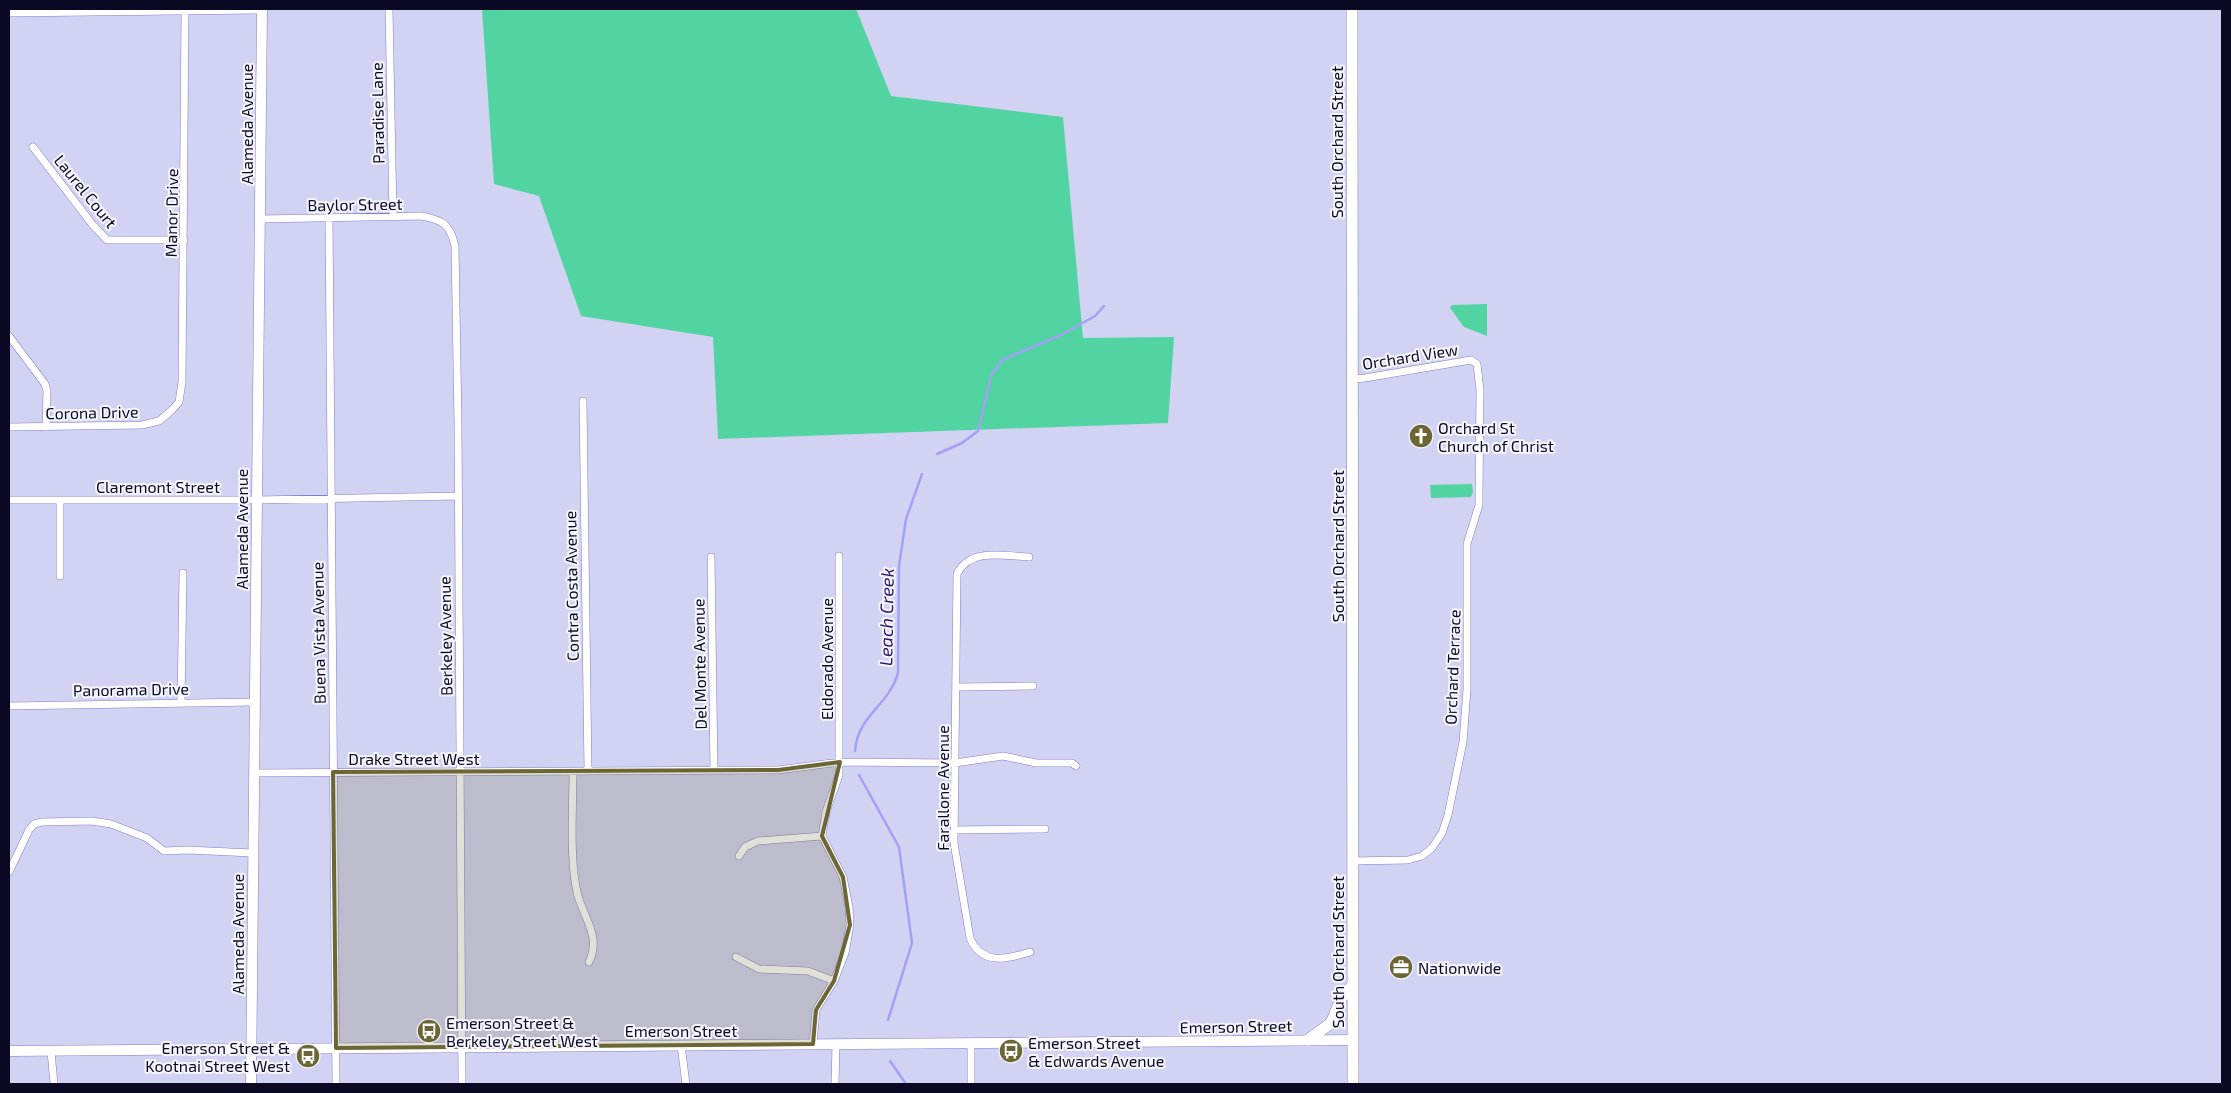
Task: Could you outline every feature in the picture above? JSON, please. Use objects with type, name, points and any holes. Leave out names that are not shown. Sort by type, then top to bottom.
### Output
[{"type":"main road","name":"Alameda Avenue","points":[[251,1084],[262,9]]},
{"type":"main road","name":"South Orchard Street","points":[[1352,9],[1353,1084]]},
{"type":"main road","points":[[1308,1040],[1331,1023],[1342,997],[1353,985]]},
{"type":"main road","name":"Emerson Street","points":[[9,1051],[1353,1040]]},
{"type":"street","points":[[9,12],[60,10],[186,12],[262,9]]},
{"type":"street","name":"Paradise Lane","points":[[389,9],[393,216]]},
{"type":"street","name":"Manor Drive","points":[[172,410],[179,402],[182,382],[186,12]]},
{"type":"street","name":"Laurel Court","points":[[33,146],[92,224],[107,240],[184,240]]},
{"type":"street","name":"Baylor Street","points":[[260,219],[428,217],[443,222],[448,227]]},
{"type":"street","name":"Buena Vista Avenue","points":[[329,218],[336,1084]]},
{"type":"street","name":"Berkeley Avenue","points":[[448,227],[455,246],[457,282],[462,1084]]},
{"type":"street","points":[[9,336],[45,384],[47,391],[46,427]]},
{"type":"street","name":"Orchard View","points":[[1353,379],[1471,360]]},
{"type":"street","name":"Orchard Terrace","points":[[1352,861],[1408,860],[1422,856],[1432,848],[1442,833],[1448,815],[1463,742],[1467,689],[1467,544],[1479,505],[1480,399],[1478,368],[1477,364],[1471,360]]},
{"type":"street","name":"Contra Costa Avenue","points":[[583,400],[588,771]]},
{"type":"street","name":"Corona Drive","points":[[9,427],[142,425],[159,421],[172,410]]},
{"type":"street","name":"Claremont Street","points":[[9,500],[257,500],[458,496]]},
{"type":"street","points":[[60,500],[60,576]]},
{"type":"street","name":"Eldorado Avenue","points":[[822,836],[826,812],[838,783],[840,762],[839,556]]},
{"type":"street","name":"Farallone Avenue","points":[[1030,557],[977,556],[970,558],[960,567],[956,578],[957,687],[954,830],[957,867],[974,946],[981,954],[988,957],[1011,957],[1030,952]]},
{"type":"street","name":"Del Monte Avenue","points":[[711,557],[714,770]]},
{"type":"street","points":[[181,702],[184,573]]},
{"type":"street","points":[[957,687],[1033,686]]},
{"type":"street","name":"Panorama Drive","points":[[9,706],[254,702]]},
{"type":"street","points":[[588,771],[778,770],[840,762],[955,762],[1003,756],[1020,761],[1072,763],[1076,766]]},
{"type":"street","name":"Drake Street West","points":[[254,774],[588,771]]},
{"type":"street","points":[[573,772],[575,878],[578,897],[594,936],[593,954],[589,962]]},
{"type":"street","points":[[9,872],[29,830],[34,824],[42,822],[92,821],[110,824],[147,838],[164,851],[188,850],[252,853]]},
{"type":"street","points":[[954,830],[1044,829]]},
{"type":"street","points":[[739,856],[744,847],[758,841],[822,836],[843,877],[849,907],[850,925],[845,953],[834,981],[816,1010],[813,1044]]},
{"type":"street","points":[[736,957],[759,969],[808,971],[834,981]]},
{"type":"street","points":[[971,1043],[971,1084]]},
{"type":"street","points":[[835,1084],[836,1044]]},
{"type":"street","points":[[681,1045],[686,1084]]},
{"type":"street","points":[[51,1051],[54,1084]]},
{"type":"highlighted area","points":[[840,762],[822,836],[843,877],[850,925],[834,981],[816,1010],[813,1044],[336,1048],[333,772],[778,770]]},
{"type":"green space","points":[[482,9],[856,9],[891,96],[1063,117],[1083,338],[1174,337],[1168,423],[718,439],[713,337],[581,316],[539,196],[494,184]]},
{"type":"green space","points":[[1487,304],[1487,336],[1464,327],[1450,308],[1452,305]]},
{"type":"green space","points":[[1472,484],[1473,492],[1471,497],[1431,498],[1430,485]]},
{"type":"waterway","name":"Leach Creek","points":[[937,454],[962,443],[978,431],[991,376],[1002,360],[1061,335],[1095,316],[1104,306]]},
{"type":"waterway","name":"Leach Creek","points":[[855,751],[857,738],[862,728],[888,694],[898,673],[899,566],[906,519],[922,474]]},
{"type":"waterway","name":"Leach Creek","points":[[859,775],[899,847],[912,943],[888,1020]]},
{"type":"waterway","name":"Leach Creek","points":[[890,1061],[906,1084]]},
{"type":"place","name":"Orchard St Church of Christ","points":[[1421,436]]},
{"type":"place","name":"Nationwide","points":[[1401,967]]},
{"type":"place","name":"Emerson Street & Berkeley Street West","points":[[429,1031]]},
{"type":"place","name":"Emerson Street & Edwards Avenue","points":[[1011,1051]]},
{"type":"place","name":"Emerson Street & Kootnai Street West","points":[[308,1056]]}]
